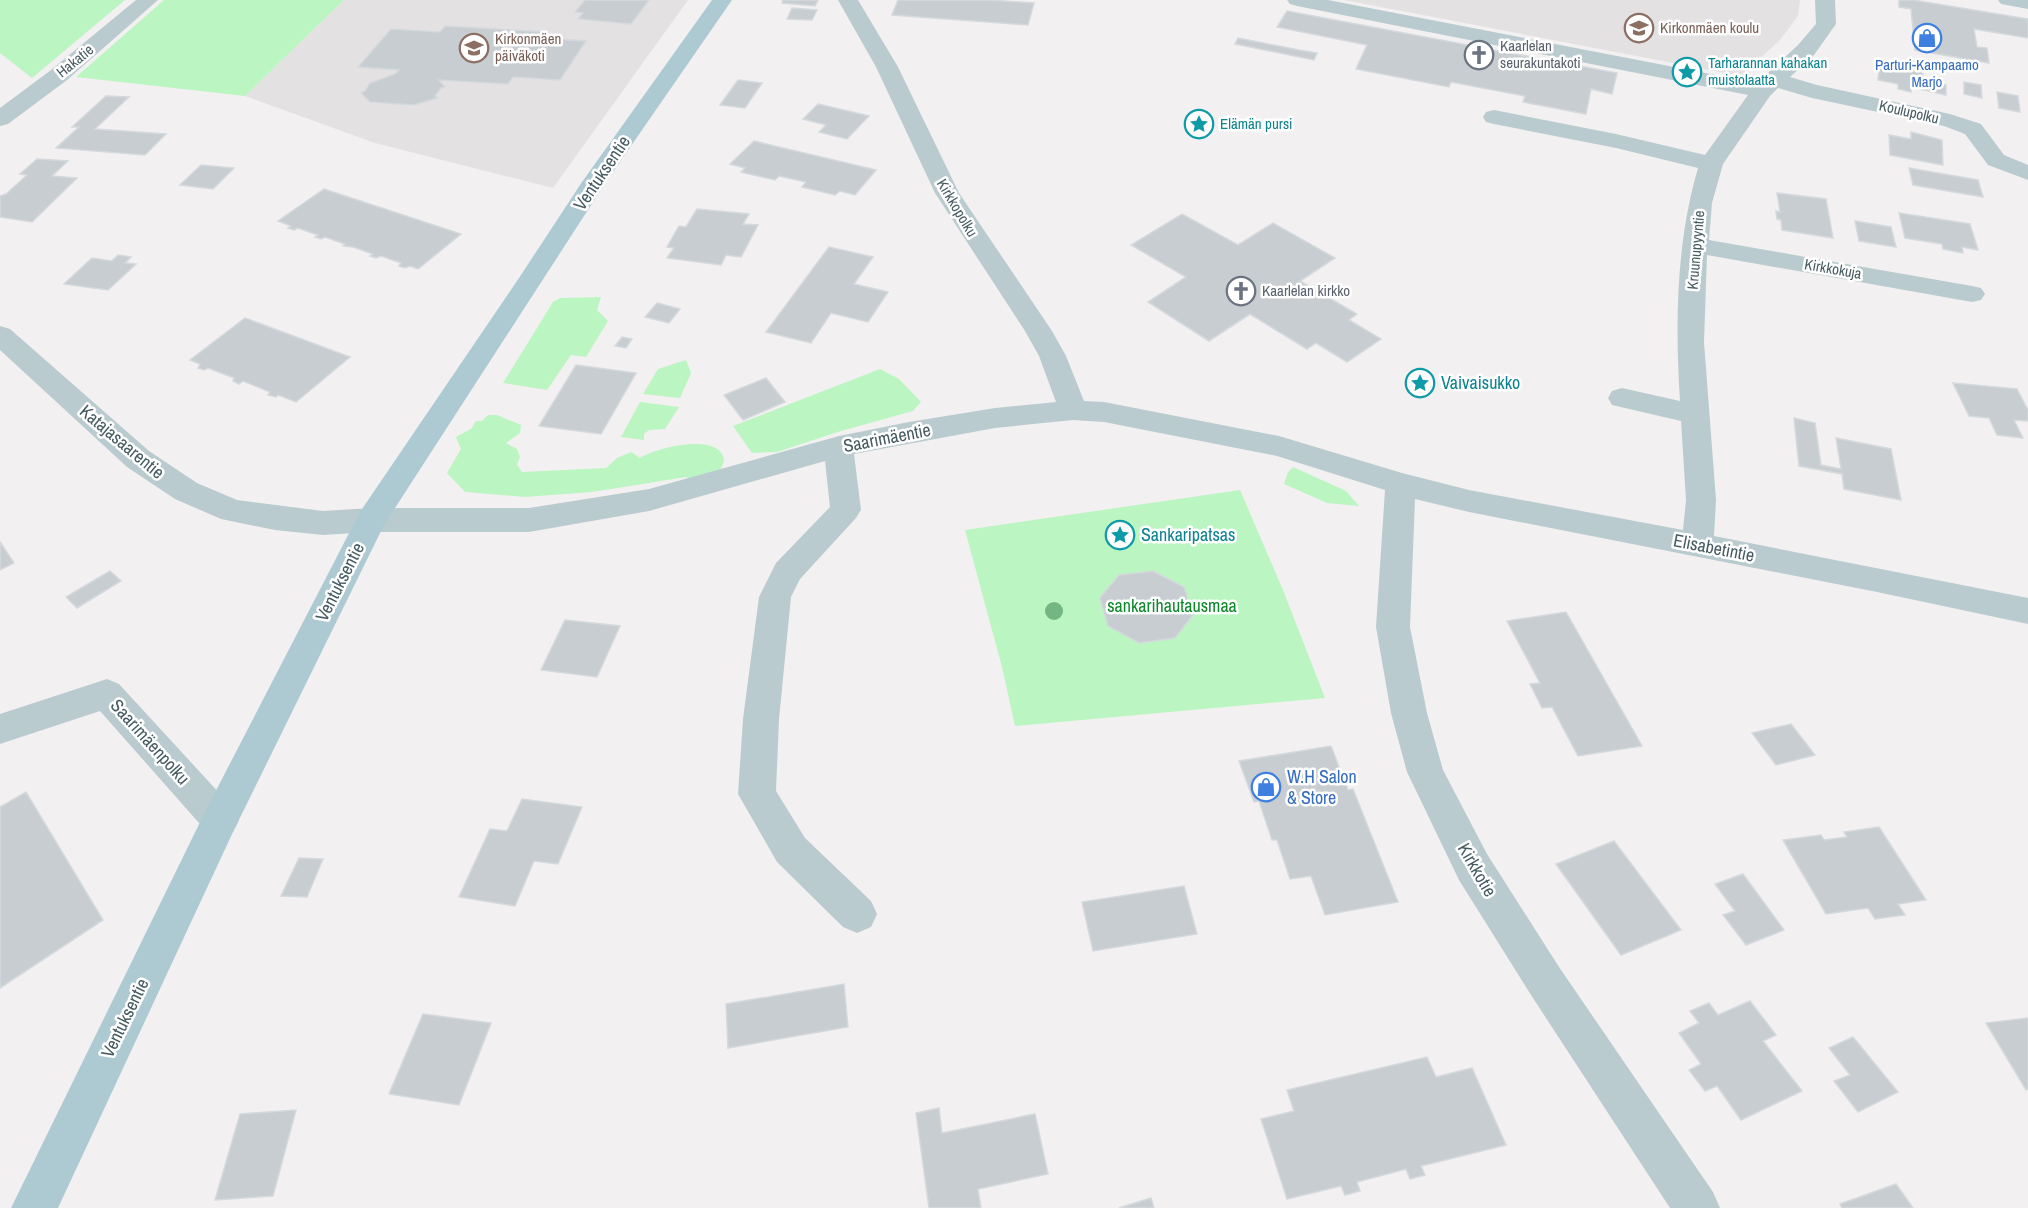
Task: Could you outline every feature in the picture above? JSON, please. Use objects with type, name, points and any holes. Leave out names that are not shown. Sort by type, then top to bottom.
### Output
[{"type":"main road","name":"Ventuksentie","points":[[34,1208],[220,820],[371,520],[594,182],[722,0]]},
{"type":"street","name":"Hakatie","points":[[0,120],[59,75],[148,0]]},
{"type":"street","name":"Kirkkopolku","points":[[848,0],[887,66],[925,154],[957,210],[1045,341],[1066,381],[1073,410]]},
{"type":"street","name":"Koulupolku","points":[[1298,0],[1812,91],[1950,121],[1973,129],[1996,160],[2028,173]]},
{"type":"street","name":"Kruunupyyntie","points":[[1698,544],[1701,500],[1690,342],[1694,244],[1700,203],[1711,164],[1768,85],[1806,50],[1826,24],[1825,0]]},
{"type":"street","points":[[2008,0],[2028,3]]},
{"type":"street","points":[[1494,117],[1617,141],[1711,164]]},
{"type":"street","name":"Kirkkokuja","points":[[1694,244],[1972,294]]},
{"type":"street","name":"Katajasaarentie","points":[[0,335],[138,459],[186,491],[232,511],[275,518],[323,523],[371,520]]},
{"type":"street","points":[[1622,398],[1694,414]]},
{"type":"street","name":"Saarimäentie","points":[[371,520],[529,520],[649,500],[839,447],[995,418],[1073,410],[1104,412],[1279,446],[1401,483]]},
{"type":"street","points":[[839,447],[839,468],[846,490],[845,510],[787,572],[775,597],[761,719],[757,794],[791,850],[857,914]]},
{"type":"street","name":"Elisabetintie","points":[[1401,483],[1469,501],[1698,544],[2028,611]]},
{"type":"street","name":"Kirkkotie","points":[[1401,483],[1397,522],[1393,627],[1409,712],[1425,772],[1473,867],[1545,981],[1697,1208]]},
{"type":"street","name":"Saarimäenpolku","points":[[0,729],[107,694],[220,820]]},
{"type":"shaded area","name":"Kirkonmäen päiväkoti","points":[[344,0],[688,0],[553,188],[375,143],[245,96]]},
{"type":"shaded area","name":"Kirkonmäen koulu","points":[[1344,0],[1800,0],[1798,16],[1780,40],[1741,76]]},
{"type":"green space","points":[[0,0],[125,0],[32,78],[0,53]]},
{"type":"green space","points":[[164,0],[344,0],[245,96],[76,77]]},
{"type":"green space","points":[[601,297],[597,310],[608,321],[586,357],[571,355],[547,390],[503,383],[553,302],[560,298]]},
{"type":"green space","points":[[686,360],[691,373],[680,398],[643,394],[658,369]]},
{"type":"green space","points":[[880,369],[899,379],[921,402],[913,411],[777,452],[752,453],[733,426]]},
{"type":"green space","points":[[640,402],[679,407],[665,429],[649,430],[644,434],[644,440],[621,437]]},
{"type":"green space","points":[[488,415],[497,415],[521,425],[520,433],[506,443],[517,449],[520,457],[517,465],[522,472],[606,468],[617,458],[631,452],[640,458],[659,450],[699,444],[711,446],[719,451],[724,461],[717,475],[693,481],[686,477],[592,492],[525,497],[465,492],[447,473],[461,449],[456,437],[471,429],[476,421],[482,421]]},
{"type":"green space","points":[[1293,467],[1346,491],[1359,506],[1327,503],[1284,484],[1288,472]]},
{"type":"green space","name":"sankarihautausmaa","points":[[1240,490],[1283,590],[1325,698],[1015,726],[1002,667],[965,530]]},
{"type":"building","points":[[585,0],[649,0],[631,24],[578,19],[583,13],[575,12]]},
{"type":"building","points":[[783,0],[818,0],[815,6],[782,3]]},
{"type":"building","points":[[898,0],[990,0],[1034,3],[1028,25],[892,15]]},
{"type":"building","points":[[1899,0],[1913,0],[2028,19],[2028,38],[1974,29],[1977,47],[1987,48],[1989,63],[1915,50],[1911,9],[1899,7]]},
{"type":"building","points":[[792,8],[817,10],[812,20],[787,19]]},
{"type":"building","name":"Kaarlelan seurakuntakoti","points":[[1287,11],[1617,73],[1612,94],[1591,89],[1586,114],[1523,102],[1525,96],[1451,82],[1449,87],[1356,69],[1367,45],[1277,27]]},
{"type":"building","points":[[445,26],[546,32],[541,38],[586,41],[560,80],[513,77],[508,84],[439,80],[445,87],[441,88],[435,96],[437,98],[414,105],[370,102],[361,93],[370,83],[395,74],[399,70],[358,67],[391,29],[440,32]]},
{"type":"building","points":[[1238,38],[1317,53],[1314,60],[1235,44]]},
{"type":"building","points":[[1880,64],[1923,73],[1922,80],[1946,85],[1946,95],[1911,87],[1911,92],[1898,89],[1898,84],[1878,80]]},
{"type":"building","points":[[738,80],[762,83],[745,108],[720,105]]},
{"type":"building","points":[[1964,82],[1981,85],[1982,98],[1964,94]]},
{"type":"building","points":[[1997,92],[2018,96],[2020,112],[1999,108]]},
{"type":"building","points":[[106,96],[129,97],[95,129],[166,134],[145,155],[56,148],[79,127],[72,127]]},
{"type":"building","points":[[818,104],[869,116],[847,139],[819,132],[826,125],[803,119]]},
{"type":"building","points":[[1911,132],[1942,140],[1943,165],[1890,155],[1889,135],[1911,139]]},
{"type":"building","points":[[754,141],[876,170],[855,195],[840,191],[835,195],[802,187],[806,182],[779,176],[775,180],[741,172],[745,168],[730,164]]},
{"type":"building","points":[[37,159],[68,161],[52,176],[77,178],[32,222],[0,217],[0,196],[6,194],[27,175],[20,174]]},
{"type":"building","points":[[201,165],[234,168],[213,189],[180,185]]},
{"type":"building","points":[[1909,168],[1978,180],[1983,197],[1913,185]]},
{"type":"building","points":[[324,189],[461,234],[418,269],[399,266],[401,263],[381,256],[376,258],[370,256],[373,254],[343,246],[345,244],[325,237],[321,239],[315,237],[318,235],[298,228],[294,230],[288,228],[291,226],[278,221]]},
{"type":"building","points":[[1777,193],[1826,199],[1833,238],[1782,230],[1781,220],[1777,219],[1776,211],[1780,212]]},
{"type":"building","points":[[697,209],[749,214],[743,224],[758,225],[741,257],[726,255],[721,265],[667,258],[674,248],[667,247],[679,226],[686,227]]},
{"type":"building","points":[[1899,213],[1970,224],[1978,250],[1962,247],[1963,253],[1943,249],[1942,244],[1905,238]]},
{"type":"building","name":"Kaarlelan kirkko","points":[[1182,214],[1238,245],[1273,223],[1335,258],[1300,281],[1357,314],[1349,320],[1381,339],[1347,362],[1316,343],[1307,349],[1250,314],[1209,341],[1148,302],[1186,277],[1131,245]]},
{"type":"building","points":[[1855,221],[1891,227],[1896,247],[1859,241]]},
{"type":"building","points":[[829,247],[873,257],[854,284],[888,292],[868,322],[831,313],[811,343],[766,332]]},
{"type":"building","points":[[118,255],[131,257],[125,263],[136,264],[108,290],[64,284],[92,258],[112,261]]},
{"type":"building","points":[[657,303],[680,309],[669,323],[645,317]]},
{"type":"building","points":[[245,318],[350,357],[296,402],[278,395],[276,397],[268,395],[270,392],[243,381],[239,384],[233,381],[234,378],[208,368],[204,370],[198,368],[200,364],[190,360]]},
{"type":"building","points":[[622,337],[632,339],[626,348],[615,346]]},
{"type":"building","points":[[576,365],[636,373],[601,434],[539,426]]},
{"type":"building","points":[[766,378],[785,402],[743,420],[724,395]]},
{"type":"building","points":[[1953,383],[2017,389],[2028,410],[2028,421],[2014,420],[2023,438],[1997,435],[1989,418],[1969,416]]},
{"type":"building","points":[[1794,418],[1815,423],[1821,465],[1841,469],[1836,438],[1891,449],[1901,500],[1844,489],[1842,474],[1799,466]]},
{"type":"building","points":[[0,542],[14,563],[0,570]]},
{"type":"building","points":[[110,571],[121,581],[77,608],[66,597]]},
{"type":"building","points":[[1153,571],[1184,587],[1193,615],[1175,638],[1139,643],[1108,626],[1100,598],[1119,575]]},
{"type":"building","points":[[1566,612],[1642,746],[1578,756],[1552,707],[1542,708],[1530,684],[1540,683],[1507,621]]},
{"type":"building","points":[[565,620],[620,626],[597,677],[541,670]]},
{"type":"building","points":[[1791,724],[1815,755],[1776,765],[1752,733]]},
{"type":"building","points":[[1331,746],[1348,790],[1353,789],[1398,902],[1325,915],[1311,876],[1290,879],[1277,840],[1272,840],[1259,801],[1254,802],[1239,761]]},
{"type":"building","points":[[26,792],[103,920],[0,988],[0,807]]},
{"type":"building","points":[[522,799],[582,807],[558,864],[534,861],[515,906],[459,897],[490,829],[507,831]]},
{"type":"building","points":[[1879,827],[1926,900],[1898,904],[1905,915],[1875,919],[1868,908],[1826,914],[1783,840],[1821,835],[1824,840],[1847,837],[1844,832]]},
{"type":"building","points":[[1614,841],[1681,930],[1621,955],[1556,864]]},
{"type":"building","points":[[299,858],[323,859],[307,897],[281,896]]},
{"type":"building","points":[[1743,874],[1784,930],[1746,945],[1723,915],[1735,911],[1715,884]]},
{"type":"building","points":[[1184,886],[1197,934],[1093,951],[1082,902]]},
{"type":"building","points":[[844,984],[848,1027],[728,1048],[726,1004]]},
{"type":"building","points":[[1750,1001],[1776,1035],[1763,1041],[1802,1091],[1741,1120],[1717,1086],[1705,1091],[1689,1070],[1701,1064],[1679,1033],[1699,1023],[1690,1011],[1709,1003],[1718,1015]]},
{"type":"building","points":[[423,1014],[491,1023],[459,1105],[389,1094]]},
{"type":"building","points":[[2028,1018],[2028,1089],[2026,1090],[1986,1023]]},
{"type":"building","points":[[1853,1037],[1898,1092],[1858,1112],[1834,1081],[1850,1075],[1829,1048]]},
{"type":"building","points":[[1427,1057],[1436,1077],[1472,1068],[1506,1145],[1421,1166],[1425,1175],[1410,1179],[1406,1169],[1357,1182],[1360,1191],[1345,1195],[1341,1186],[1287,1199],[1261,1119],[1294,1111],[1287,1090]]},
{"type":"building","points":[[939,1108],[942,1133],[1035,1114],[1048,1174],[978,1189],[981,1208],[929,1208],[916,1113]]},
{"type":"building","points":[[296,1110],[273,1196],[215,1200],[240,1114]]},
{"type":"building","points":[[1896,1184],[1913,1208],[1842,1208],[1840,1204]]},
{"type":"building","points":[[1151,1198],[1154,1208],[1119,1208]]},
{"type":"place","name":"Kirkonmäen koulu","points":[[1639,28]]},
{"type":"place","name":"Parturi-Kampaamo Marjo","points":[[1927,38]]},
{"type":"place","name":"Kirkonmäen päiväkoti","points":[[474,48]]},
{"type":"place","name":"Kaarlelan seurakuntakoti","points":[[1479,55]]},
{"type":"place","name":"Tarharannan kahakan muistolaatta","points":[[1687,72]]},
{"type":"place","name":"Elämän pursi","points":[[1199,124]]},
{"type":"place","name":"Kaarlelan kirkko","points":[[1241,291]]},
{"type":"place","name":"Vaivaisukko","points":[[1420,383]]},
{"type":"place","name":"Sankaripatsas","points":[[1120,535]]},
{"type":"place","name":"W.H Salon & Store","points":[[1266,787]]}]
